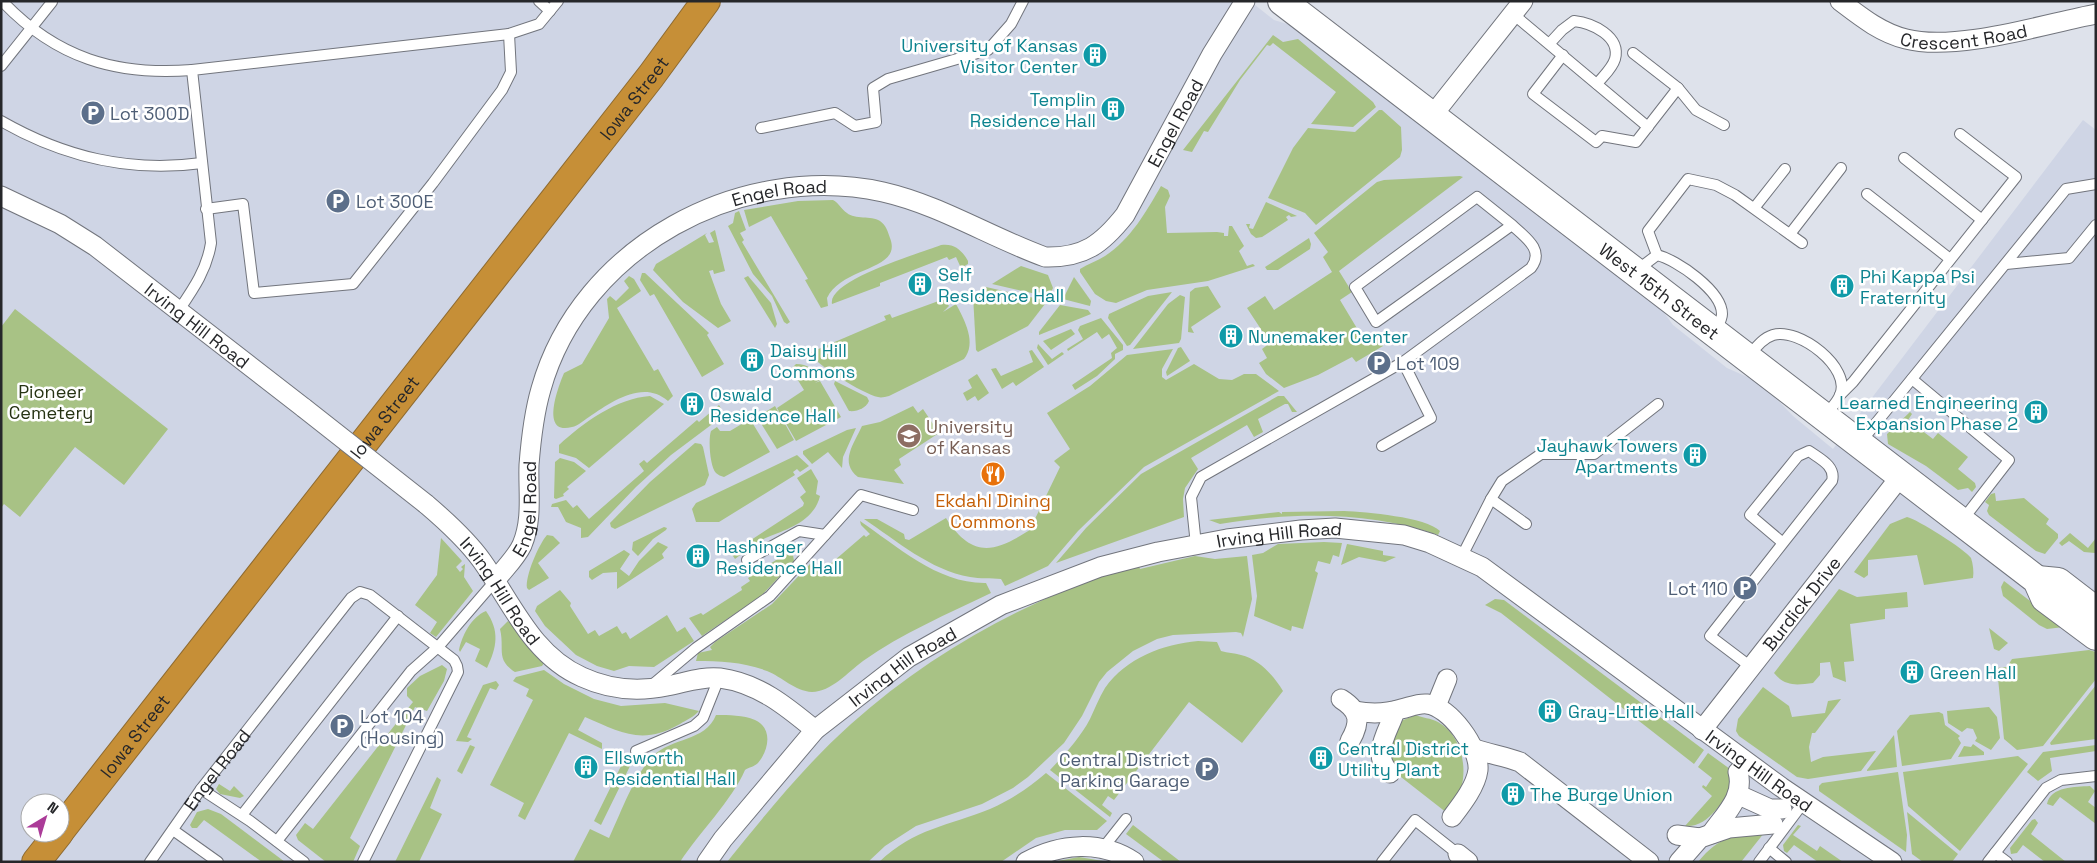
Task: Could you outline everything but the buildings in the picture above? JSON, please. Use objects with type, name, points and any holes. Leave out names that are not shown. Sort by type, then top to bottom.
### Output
[{"type":"highway","name":"Iowa Street","points":[[70,818],[651,76],[706,1]]},
{"type":"highway","name":"Iowa Street","points":[[36,862],[51,843]]},
{"type":"street","name":"Engel Road","points":[[495,581],[520,548],[526,530],[530,509],[529,467],[533,430],[548,367],[583,307],[616,267],[638,248],[694,214],[744,195],[779,188],[833,186],[857,187],[909,199],[1045,257],[1064,258],[1089,250],[1109,234],[1126,215],[1212,54],[1244,1]]},
{"type":"street","name":"West 15th Street","points":[[1282,1],[1823,418],[2037,580],[2045,598],[2096,636]]},
{"type":"street","name":"Crescent Road","points":[[1840,1],[1865,21],[1883,31],[1906,39],[1935,44],[1967,41],[2096,14]]},
{"type":"street","points":[[1432,116],[1518,8]]},
{"type":"street","name":"Irving Hill Road","points":[[1,196],[60,224],[95,246],[426,504],[481,560],[534,640],[559,664],[581,677],[605,686],[631,690],[648,690],[692,680],[719,678],[756,687],[786,706],[814,730],[909,657],[1001,605],[1100,567],[1196,545],[1292,531],[1335,528],[1404,535],[1462,556],[1500,579],[1702,730],[1892,862]]},
{"type":"street","name":"Burdick Drive","points":[[1702,730],[1900,476]]},
{"type":"street","name":"West 15th Street","points":[[2037,580],[2058,582],[2096,611]]},
{"type":"street","points":[[1436,706],[1447,679]]},
{"type":"street","points":[[1351,719],[1425,703],[1436,706],[1455,720],[1485,760]]},
{"type":"street","points":[[1390,773],[1383,763],[1381,747],[1394,711]]},
{"type":"street","points":[[708,862],[740,818],[814,730]]},
{"type":"street","points":[[1485,760],[1502,756],[1520,762],[1569,791],[1649,862]]},
{"type":"street","points":[[1452,817],[1474,783],[1485,760]]},
{"type":"street","points":[[1679,862],[1705,836],[1739,795],[1741,781],[1738,772]]},
{"type":"street","points":[[1677,835],[1705,836],[1778,816],[1770,809],[1739,795]]},
{"type":"street","points":[[1026,862],[1043,852],[1071,846],[1103,848],[1122,854],[1134,862]]},
{"type":"lane","points":[[2,1],[31,28],[60,47],[90,61],[118,69],[158,73],[509,34],[539,24],[558,1]]},
{"type":"lane","points":[[539,1],[550,11]]},
{"type":"lane","points":[[761,128],[835,113],[855,126],[876,122],[873,88],[888,79],[988,50],[1011,24],[1023,1]]},
{"type":"lane","points":[[1,66],[52,2]]},
{"type":"lane","points":[[1518,8],[1550,44],[1648,127]]},
{"type":"lane","points":[[1550,44],[1562,30],[1574,21],[1593,25],[1610,38],[1615,48],[1615,57],[1612,66],[1597,84]]},
{"type":"lane","points":[[206,208],[243,204],[254,293],[353,284],[433,183],[502,90],[511,72],[509,34]]},
{"type":"lane","points":[[1633,53],[1678,88],[1696,110],[1724,125]]},
{"type":"lane","points":[[1563,55],[1533,94],[1596,142],[1602,136],[1636,142],[1678,88]]},
{"type":"lane","points":[[179,310],[200,278],[208,259],[211,242],[192,70]]},
{"type":"lane","points":[[1,121],[34,140],[69,153],[103,161],[139,166],[182,166],[202,163]]},
{"type":"lane","points":[[1823,418],[1840,395],[1854,382],[2016,177],[1960,134]]},
{"type":"lane","points":[[1904,158],[1982,220]]},
{"type":"lane","points":[[1790,234],[1841,168]]},
{"type":"lane","points":[[1755,207],[1785,169]]},
{"type":"lane","points":[[1657,256],[1648,231],[1688,179],[1716,185],[1755,207],[1802,243]]},
{"type":"lane","points":[[1859,445],[2066,189],[2096,184]]},
{"type":"lane","points":[[1867,194],[1950,259]]},
{"type":"lane","points":[[1196,545],[1191,497],[1196,484],[1202,476],[1403,362],[1531,268],[1536,261],[1534,248],[1512,226],[1477,197],[1354,288],[1376,322],[1512,226]]},
{"type":"lane","points":[[2006,264],[2069,258],[2096,225]]},
{"type":"lane","points":[[1635,272],[1657,256],[1667,258],[1711,290],[1720,304],[1722,316],[1714,333]]},
{"type":"lane","points":[[1747,359],[1760,342],[1771,336],[1786,333],[1800,337],[1826,358],[1836,370],[1841,382],[1840,395]]},
{"type":"lane","points":[[1382,446],[1431,418],[1403,362]]},
{"type":"lane","points":[[1912,379],[2008,460],[1960,522]]},
{"type":"lane","points":[[1462,556],[1502,481],[1542,454],[1594,454],[1658,404]]},
{"type":"lane","points":[[1751,667],[1710,636],[1832,481],[1833,473],[1830,467],[1809,452],[1798,456],[1750,514],[1783,543]]},
{"type":"lane","points":[[648,690],[696,648],[770,596],[861,495],[913,510]]},
{"type":"lane","points":[[1491,499],[1526,524]]},
{"type":"lane","points":[[747,560],[799,531],[825,535]]},
{"type":"lane","name":"Engel Road","points":[[438,646],[495,581]]},
{"type":"lane","name":"Engel Road","points":[[150,862],[201,789],[351,598],[360,592],[370,595],[438,646],[458,666],[458,672],[363,862]]},
{"type":"lane","points":[[242,815],[398,616]]},
{"type":"lane","points":[[277,841],[411,671],[438,646]]},
{"type":"lane","points":[[636,751],[694,726],[703,718],[712,700],[719,678]]},
{"type":"lane","points":[[1988,862],[2046,788],[2061,780],[2096,776]]},
{"type":"lane","points":[[201,789],[242,815],[304,862]]},
{"type":"lane","points":[[1759,862],[1804,802]]},
{"type":"lane","points":[[1103,848],[1126,819]]},
{"type":"lane","points":[[1382,862],[1415,820],[1463,858]]},
{"type":"lane","points":[[173,830],[218,862]]},
{"type":"lane","points":[[1769,848],[1786,862]]},
{"type":"lane","points":[[1995,853],[2007,862]]},
{"type":"shaded area","name":"University of Kansas","points":[[1,1],[1250,1],[1274,20],[1297,27],[1660,307],[1673,325],[1727,368],[1761,383],[1793,416],[1833,449],[2083,120],[2096,130],[2096,862],[1,862]]},
{"type":"green space","points":[[1273,35],[1283,42],[1298,39],[1373,102],[1376,107],[1353,127],[1311,124],[1336,92],[1273,43],[1270,46],[1267,45],[1240,80],[1208,132],[1204,131],[1192,152],[1183,150]]},
{"type":"green space","points":[[1379,110],[1382,110],[1401,127],[1402,150],[1400,157],[1316,225],[1305,213],[1268,198],[1293,148],[1308,128],[1355,132]]},
{"type":"green space","points":[[1463,177],[1339,271],[1352,292],[1340,300],[1364,340],[1375,334],[1383,346],[1356,362],[1352,357],[1318,375],[1284,388],[1266,374],[1259,363],[1267,358],[1262,349],[1270,343],[1247,308],[1265,296],[1274,310],[1332,272],[1323,257],[1328,252],[1314,233],[1377,182]]},
{"type":"green space","points":[[1161,186],[1168,190],[1170,196],[1165,207],[1167,233],[1217,232],[1228,236],[1229,226],[1232,226],[1244,246],[1239,251],[1247,266],[1253,264],[1255,266],[1208,281],[1147,290],[1116,303],[1106,301],[1095,294],[1080,272],[1080,269],[1105,256],[1123,242],[1144,215]]},
{"type":"green space","points":[[833,200],[850,215],[880,221],[888,231],[890,238],[892,249],[888,257],[880,263],[845,280],[827,298],[828,306],[821,308],[805,280],[808,279],[771,216],[749,227],[744,210],[798,201]]},
{"type":"green space","points":[[1266,202],[1297,216],[1291,217],[1289,215],[1286,217],[1288,220],[1262,237],[1256,238],[1251,234],[1246,224],[1250,224],[1249,228],[1253,229]]},
{"type":"green space","points":[[739,211],[746,230],[740,233],[744,240],[742,242],[790,322],[787,324],[784,322],[772,296],[753,274],[728,226],[733,223],[735,213]]},
{"type":"green space","points":[[715,230],[725,271],[714,274],[713,270],[709,271],[721,304],[731,321],[718,328],[683,302],[653,270],[656,264],[707,233],[705,235],[709,243],[714,242],[710,233]]},
{"type":"green space","points":[[1309,238],[1310,249],[1278,270],[1267,270],[1265,267]]},
{"type":"green space","points":[[941,245],[950,245],[957,248],[966,257],[968,264],[961,268],[956,257],[949,260],[947,257],[832,304],[834,295],[859,277],[877,268]]},
{"type":"green space","points":[[1021,266],[1048,275],[1053,288],[1050,294],[1045,296],[992,284]]},
{"type":"green space","points":[[642,273],[645,273],[709,333],[707,335],[724,364],[702,377],[654,294],[650,296],[640,280]]},
{"type":"green space","points":[[629,276],[634,279],[641,291],[617,308],[654,371],[658,369],[673,396],[668,401],[648,392],[627,395],[607,405],[576,425],[562,428],[556,424],[554,408],[558,388],[564,373],[582,364],[609,318],[607,299],[610,296],[616,301],[629,288],[624,281]]},
{"type":"green space","points":[[748,276],[771,303],[777,324],[775,328],[744,278]]},
{"type":"green space","points":[[1074,277],[1091,301],[1090,306],[1063,299]]},
{"type":"green space","points":[[1208,286],[1221,307],[1191,327],[1194,333],[1188,332],[1190,292],[1195,288]]},
{"type":"green space","points":[[986,287],[1043,300],[1045,304],[1028,326],[978,352],[976,350],[973,295]]},
{"type":"green space","points":[[1172,292],[1130,345],[1127,346],[1108,318],[1109,314],[1148,296]]},
{"type":"green space","points":[[1180,295],[1185,297],[1179,343],[1133,349],[1168,304]]},
{"type":"green space","points":[[944,299],[949,306],[943,312],[956,304],[963,318],[970,339],[968,353],[964,359],[889,396],[879,397],[862,391],[830,371],[809,353],[886,320],[884,316],[890,314],[892,318]]},
{"type":"green space","points":[[1060,305],[1088,310],[1091,314],[1039,335],[1039,332]]},
{"type":"green space","name":"Pioneer Cemetery","points":[[15,309],[168,429],[124,485],[75,447],[20,517],[4,504],[1,508],[1,327]]},
{"type":"green space","points":[[1101,318],[1123,345],[1123,350],[1115,354],[1115,359],[1097,376],[1075,390],[1072,385],[1112,358],[1111,353],[1117,348],[1109,334],[1102,339],[1097,332],[1068,351],[1067,349],[1083,339],[1078,330],[1080,326]]},
{"type":"green space","points":[[1071,329],[1075,334],[1051,350],[1043,341]]},
{"type":"green space","points":[[1038,344],[1052,359],[1062,352],[1064,354],[1048,365],[1037,348]]},
{"type":"green space","points":[[1181,347],[1190,361],[1167,376],[1166,372],[1178,348]]},
{"type":"green space","points":[[1173,349],[1162,369],[1162,377],[1166,380],[1194,364],[1219,379],[1232,380],[1244,374],[1256,374],[1279,391],[1144,467],[1078,531],[1048,566],[1005,586],[1001,579],[974,578],[941,568],[914,554],[864,519],[877,519],[904,534],[905,539],[909,540],[946,518],[956,532],[967,541],[987,548],[998,546],[1022,535],[1036,526],[1034,521],[1060,467],[1054,461],[1070,449],[1047,413],[1090,386],[1127,355]]},
{"type":"green space","points":[[1032,350],[1044,367],[1016,386],[1013,382],[1002,389],[991,369],[996,368],[1001,376],[1033,362],[1029,351]]},
{"type":"green space","points":[[796,364],[807,366],[815,373],[820,380],[815,383],[820,381],[841,417],[796,441],[777,408],[804,390],[791,369]]},
{"type":"green space","points":[[977,374],[989,393],[978,401],[975,396],[967,401],[963,393],[972,388],[968,380]]},
{"type":"green space","points":[[835,381],[867,397],[869,401],[866,406],[855,411],[849,411],[834,384]]},
{"type":"green space","points":[[650,396],[664,404],[589,468],[576,458],[559,453],[559,445],[601,413],[625,401]]},
{"type":"green space","points":[[1278,396],[1284,396],[1297,412],[1292,412],[1288,404],[1285,404],[1258,419],[1263,432],[1254,437],[1247,425],[1191,458],[1198,469],[1185,488],[1183,499],[1184,517],[1056,563],[1086,528],[1141,474]]},
{"type":"green space","points":[[719,405],[723,416],[671,455],[636,487],[588,537],[581,538],[581,528],[566,522],[558,507],[551,507],[552,504],[566,500],[573,508],[577,505],[589,519],[644,471],[639,464],[644,460],[647,463],[697,420],[699,422]]},
{"type":"green space","points":[[775,406],[794,440],[777,449],[757,417]]},
{"type":"green space","points":[[913,406],[918,413],[923,409],[939,433],[899,459],[901,465],[894,470],[904,484],[858,477],[849,465],[849,459],[852,446],[862,426],[880,422]]},
{"type":"green space","points":[[1910,412],[1912,414],[1908,420],[1933,439],[1938,433],[1968,457],[1958,469],[1975,483],[1976,487],[1972,492],[1968,488],[1958,490],[1926,466],[1888,444],[1887,434]]},
{"type":"green space","points":[[750,419],[770,452],[724,477],[719,475],[714,470],[711,459],[711,431],[717,427],[720,431],[730,431]]},
{"type":"green space","points":[[856,428],[843,457],[842,468],[828,452],[812,464],[803,454],[803,451],[847,430]]},
{"type":"green space","points":[[695,443],[701,444],[703,447],[709,475],[705,485],[615,529],[611,527],[610,523],[650,482]]},
{"type":"green space","points":[[797,455],[809,466],[800,472],[797,469],[793,472],[795,475],[719,522],[696,522],[692,509],[696,503]]},
{"type":"green space","points":[[560,458],[574,462],[586,471],[567,487],[569,489],[563,494],[564,496],[556,499],[554,498],[555,462]]},
{"type":"green space","points":[[811,469],[818,481],[816,494],[820,496],[812,512],[799,523],[755,544],[735,559],[731,553],[803,506],[804,503],[800,497],[806,492],[797,478]]},
{"type":"green space","points":[[1995,493],[1996,501],[2024,498],[2049,519],[2046,524],[2058,534],[2058,538],[2045,554],[2036,551],[1989,515],[1987,511],[1989,505],[1985,502],[1991,494]]},
{"type":"green space","points":[[1344,511],[1409,519],[1433,526],[1440,531],[1438,535],[1385,521],[1330,516],[1274,517],[1220,524],[1209,520],[1279,512],[1282,514],[1282,512]]},
{"type":"green space","points":[[1907,517],[1930,529],[1967,554],[1972,560],[1973,578],[1924,585],[1917,555],[1868,560],[1868,575],[1864,578],[1854,572],[1890,524]]},
{"type":"green space","points":[[860,521],[919,562],[951,577],[968,582],[986,583],[991,593],[893,642],[863,661],[833,685],[819,691],[812,692],[800,689],[773,674],[750,666],[696,661],[698,653],[712,650],[710,647],[715,642],[772,604],[810,564],[815,565],[821,572],[864,535],[866,537],[870,534],[861,525]]},
{"type":"green space","points":[[664,527],[667,528],[666,530],[653,539],[638,556],[632,550],[633,542]]},
{"type":"green space","points":[[2070,533],[2088,548],[2096,538],[2095,553],[2084,552],[2069,541],[2062,546],[2059,543]]},
{"type":"green space","points":[[547,535],[553,536],[560,543],[538,563],[549,578],[529,590],[527,583],[530,568]]},
{"type":"green space","points":[[441,538],[462,561],[456,567],[460,572],[463,569],[461,567],[465,564],[464,577],[473,591],[436,637],[430,633],[437,622],[415,605],[437,575]]},
{"type":"green space","points":[[658,542],[668,547],[662,554],[664,558],[617,589],[617,572],[603,573],[592,580],[589,577],[589,571],[624,550],[630,554],[620,569],[629,576],[639,561]]},
{"type":"green space","points":[[1342,543],[1339,557],[1333,555],[1330,564],[1318,561],[1315,571],[1318,573],[1303,629],[1292,626],[1291,631],[1254,616],[1257,596],[1252,555],[1263,553],[1278,544]]},
{"type":"green space","points":[[1347,544],[1383,551],[1383,555],[1396,557],[1385,562],[1359,557],[1341,565]]},
{"type":"green space","points":[[787,553],[793,555],[794,561],[761,596],[702,636],[689,618],[701,613],[703,615],[742,590],[741,587],[750,581],[748,578]]},
{"type":"green space","points":[[1195,556],[1215,559],[1247,556],[1252,599],[1243,637],[1241,633],[1236,632],[1173,635],[1157,639],[1133,651],[1107,672],[1099,682],[1082,716],[1064,743],[1028,777],[1013,788],[982,804],[916,826],[885,846],[868,862],[727,862],[786,790],[818,756],[851,724],[916,672],[986,629],[1060,593],[1138,564],[1140,569]]},
{"type":"green space","points":[[2004,581],[2064,627],[2047,629],[2039,625],[2003,596],[2001,587]]},
{"type":"green space","points":[[1839,589],[1857,597],[1907,592],[1908,607],[1885,609],[1885,619],[1850,624],[1854,661],[1844,662],[1846,682],[1833,677],[1830,662],[1820,663],[1820,675],[1813,683],[1792,684],[1782,681],[1774,673]]},
{"type":"green space","points":[[560,590],[571,603],[570,606],[588,634],[595,630],[599,636],[617,626],[622,634],[626,632],[630,639],[667,615],[677,632],[685,627],[694,641],[654,667],[629,666],[614,671],[597,666],[576,655],[545,626],[535,611],[537,606]]},
{"type":"green space","points":[[1495,599],[1504,600],[1704,750],[1694,764],[1501,613],[1485,605]]},
{"type":"green space","points":[[486,611],[493,625],[496,639],[487,668],[475,661],[480,649],[466,642],[460,652],[459,650],[462,639],[472,622]]},
{"type":"green space","points":[[508,621],[544,663],[542,666],[515,672],[505,663],[502,653],[500,629]]},
{"type":"green space","points":[[1989,628],[2008,643],[1999,651],[1994,649]]},
{"type":"green space","points":[[1198,641],[1217,642],[1221,651],[1254,660],[1271,674],[1283,691],[1242,743],[1189,702],[1114,800],[1108,796],[1102,805],[1112,813],[1110,817],[1050,770],[1082,733],[1105,688],[1123,668],[1146,654],[1159,649]]},
{"type":"green space","points":[[2089,650],[2096,652],[2096,679],[2043,746],[2017,750],[2004,739],[1997,668],[2007,667],[2012,659]]},
{"type":"green space","points":[[442,665],[447,669],[444,681],[427,711],[415,707],[350,838],[360,846],[353,862],[326,862],[298,840],[296,835],[305,823],[313,829],[413,702],[407,696],[407,688],[420,676]]},
{"type":"green space","points":[[544,670],[564,684],[594,699],[621,706],[665,703],[699,711],[666,731],[642,735],[620,732],[585,717],[578,730],[602,743],[602,749],[569,733],[525,820],[518,816],[524,803],[490,785],[533,700],[526,696],[529,689],[513,681],[516,677]]},
{"type":"green space","points":[[496,681],[499,685],[496,690],[490,688],[467,737],[472,739],[468,742],[456,741],[483,685]]},
{"type":"green space","points":[[2096,685],[2096,739],[2051,745],[2050,743]]},
{"type":"green space","points":[[1763,687],[1789,706],[1792,717],[1825,713],[1828,701],[1841,699],[1815,733],[1812,733],[1809,747],[1811,762],[1823,757],[1876,751],[1861,771],[1808,779],[1797,777],[1739,736],[1736,731],[1738,719]]},
{"type":"green space","points":[[1989,707],[1997,717],[2000,738],[1991,750],[1975,741],[1977,738],[1973,729],[1967,728],[1962,732],[1948,723],[1947,711]]},
{"type":"green space","points":[[1939,712],[1943,714],[1945,725],[1960,736],[1958,738],[1961,743],[1951,759],[1902,766],[1897,731],[1910,715]]},
{"type":"green space","points":[[716,715],[741,716],[755,720],[765,728],[767,746],[758,763],[745,770],[724,805],[680,862],[573,862],[590,829],[609,838],[628,795],[640,773],[653,756],[669,745],[704,730],[711,724]]},
{"type":"green space","points":[[1416,715],[1446,727],[1457,742],[1463,760],[1461,789],[1447,813],[1392,770],[1384,754],[1398,722]]},
{"type":"green space","points":[[1894,735],[1897,767],[1867,771],[1867,770]]},
{"type":"green space","points":[[1973,744],[1984,752],[1984,755],[1958,757],[1964,746],[1971,747]]},
{"type":"green space","points":[[470,745],[475,747],[462,774],[457,771]]},
{"type":"green space","points":[[2096,745],[2096,751],[2050,758],[2052,771],[2038,781],[2027,772],[2043,752]]},
{"type":"green space","points":[[616,751],[628,755],[632,762],[601,825],[594,821],[624,760],[613,755]]},
{"type":"green space","points":[[1708,753],[1730,769],[1735,783],[1715,812],[1701,823],[1685,826],[1712,796],[1702,787],[1703,785],[1706,787],[1712,778],[1698,767]]},
{"type":"green space","points":[[2018,756],[2028,764],[1960,851],[1908,806],[1903,772]]},
{"type":"green space","points":[[1898,772],[1907,835],[1906,852],[1819,791],[1819,786],[1822,783]]},
{"type":"green space","points":[[1046,773],[1107,821],[1097,830],[1065,830],[1036,838],[1001,862],[879,862],[892,851],[919,835],[1005,802],[1026,789]]},
{"type":"green space","points":[[437,777],[441,780],[430,808],[442,814],[419,862],[395,862]]},
{"type":"green space","points":[[219,784],[230,791],[234,786],[244,796],[240,798],[220,794],[216,789]]},
{"type":"green space","points":[[2090,786],[2095,791],[2088,802],[2096,808],[2096,824],[2060,797],[2053,806],[2047,804],[2049,798],[2058,791],[2071,787]]},
{"type":"green space","points":[[208,809],[221,814],[285,862],[262,862],[204,820],[197,828],[192,828],[190,825],[197,812]]},
{"type":"green space","points":[[1907,812],[1958,854],[1952,862],[1923,862],[1912,854]]},
{"type":"green space","points":[[2035,819],[2038,823],[2031,834],[2066,862],[2045,862],[2023,845],[2017,853],[2011,854],[2010,848],[2032,820]]},
{"type":"green space","points":[[1133,825],[1181,862],[1164,862],[1126,834]]},
{"type":"green space","points":[[1798,825],[1801,826],[1793,835],[1817,851],[1820,846],[1843,862],[1818,862],[1794,845],[1787,853],[1784,851],[1783,845]]},
{"type":"green space","points":[[1768,828],[1741,862],[1698,862],[1721,841]]},
{"type":"green space","points":[[1079,857],[1109,862],[1052,862]]},
{"type":"place","name":"University of Kansas Visitor Center","points":[[1095,55]]},
{"type":"place","name":"Templin Residence Hall","points":[[1113,109]]},
{"type":"place","name":"Lot 300D","points":[[93,113]]},
{"type":"place","name":"Lot 300E","points":[[338,201]]},
{"type":"place","name":"Self Residence Hall","points":[[920,284]]},
{"type":"place","name":"Phi Kappa Psi Fraternity","points":[[1842,286]]},
{"type":"place","name":"Nunemaker Center","points":[[1231,336]]},
{"type":"place","name":"Daisy Hill Commons","points":[[752,360]]},
{"type":"place","name":"Lot 109","points":[[1379,363]]},
{"type":"place","name":"Oswald Residence Hall","points":[[692,404]]},
{"type":"place","name":"Learned Engineering Expansion Phase 2","points":[[2036,412]]},
{"type":"place","name":"University of Kansas","points":[[909,436]]},
{"type":"place","name":"Jayhawk Towers Apartments","points":[[1695,455]]},
{"type":"place","name":"Ekdahl Dining Commons","points":[[993,474]]},
{"type":"place","name":"Hashinger Residence Hall","points":[[698,556]]},
{"type":"place","name":"Lot 110","points":[[1745,588]]},
{"type":"place","name":"Green Hall","points":[[1912,672]]},
{"type":"place","name":"Gray-Little Hall","points":[[1550,711]]},
{"type":"place","name":"Lot 104 (Housing)","points":[[342,726]]},
{"type":"place","name":"Central District Utility Plant","points":[[1321,758]]},
{"type":"place","name":"Ellsworth Residential Hall","points":[[586,767]]},
{"type":"place","name":"Central District Parking Garage","points":[[1207,769]]},
{"type":"place","name":"The Burge Union","points":[[1513,794]]}]
